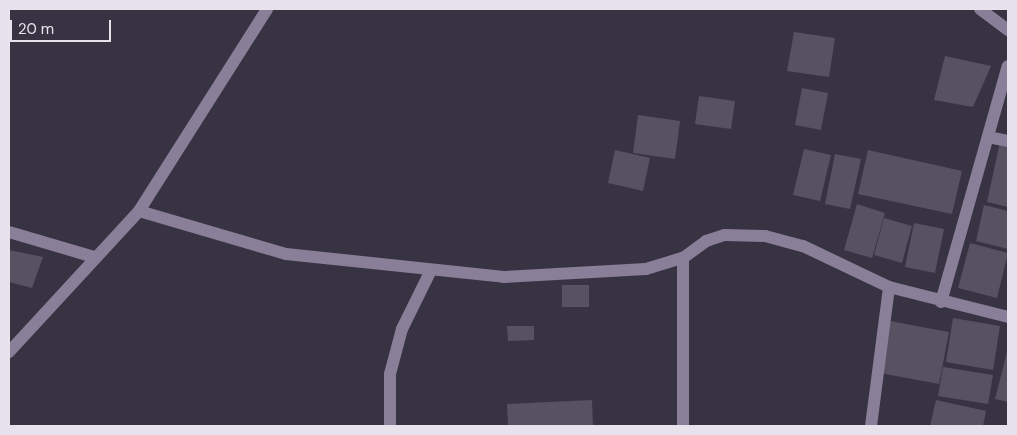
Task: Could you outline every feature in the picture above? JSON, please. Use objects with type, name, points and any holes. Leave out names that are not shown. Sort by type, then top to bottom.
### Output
[{"type":"street","points":[[9,352],[139,211],[267,9]]},
{"type":"street","points":[[980,9],[1008,30]]},
{"type":"street","points":[[941,302],[1008,66]]},
{"type":"street","points":[[988,137],[1008,142]]},
{"type":"street","points":[[139,211],[286,254],[430,272],[569,277],[646,269],[683,258],[706,240],[724,234],[765,236],[803,246],[889,287],[941,302],[1008,317]]},
{"type":"street","points":[[9,232],[94,258]]},
{"type":"street","points":[[683,258],[683,426]]},
{"type":"street","points":[[390,426],[390,374],[402,329],[430,272]]},
{"type":"street","points":[[870,426],[889,287]]},
{"type":"building","points":[[794,32],[835,38],[829,77],[787,71]]},
{"type":"building","points":[[945,56],[991,66],[973,107],[934,100]]},
{"type":"building","points":[[802,88],[828,93],[821,130],[795,125]]},
{"type":"building","points":[[699,96],[735,101],[731,129],[695,124]]},
{"type":"building","points":[[638,115],[680,121],[675,159],[633,153]]},
{"type":"building","points":[[1000,142],[1008,144],[1008,207],[987,202]]},
{"type":"building","points":[[804,149],[831,155],[820,201],[793,195]]},
{"type":"building","points":[[615,150],[650,158],[643,191],[608,183]]},
{"type":"building","points":[[868,150],[962,171],[952,214],[858,194]]},
{"type":"building","points":[[835,154],[861,159],[850,209],[825,204]]},
{"type":"building","points":[[857,204],[885,213],[872,258],[844,250]]},
{"type":"building","points":[[984,205],[1008,211],[1008,249],[976,241]]},
{"type":"building","points":[[884,218],[912,226],[902,263],[874,255]]},
{"type":"building","points":[[914,223],[944,229],[935,273],[905,267]]},
{"type":"building","points":[[970,243],[1008,253],[997,298],[958,288]]},
{"type":"building","points":[[9,250],[43,257],[32,288],[9,282]]},
{"type":"building","points":[[562,285],[589,285],[589,307],[562,307]]},
{"type":"building","points":[[953,318],[1000,326],[993,370],[946,362]]},
{"type":"building","points":[[890,321],[949,332],[939,384],[880,373]]},
{"type":"building","points":[[507,326],[534,326],[534,340],[508,341]]},
{"type":"building","points":[[1008,348],[1008,402],[995,399]]},
{"type":"building","points":[[943,367],[993,375],[988,404],[938,396]]},
{"type":"building","points":[[592,400],[593,426],[508,426],[507,404]]},
{"type":"building","points":[[936,400],[986,411],[983,426],[930,426]]}]
